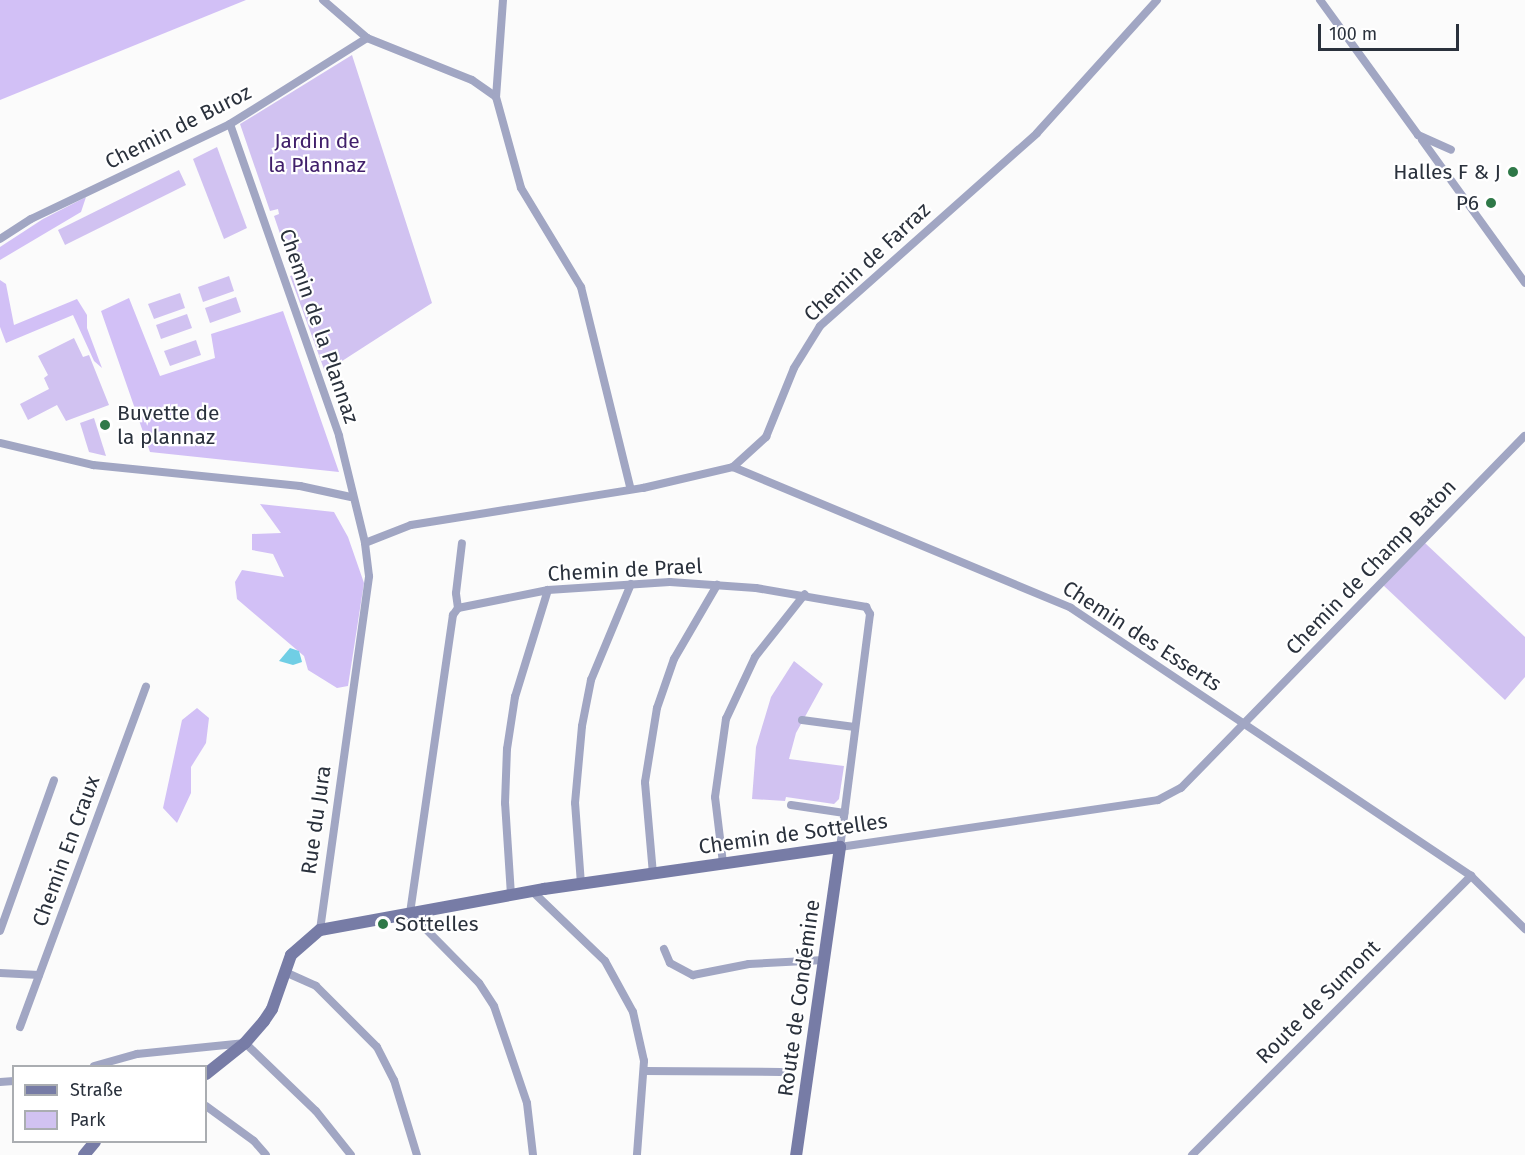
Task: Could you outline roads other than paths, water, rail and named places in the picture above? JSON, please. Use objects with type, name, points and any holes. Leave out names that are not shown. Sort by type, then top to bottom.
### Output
[{"type":"street","points":[[323,0],[367,38],[472,80],[496,97]]},
{"type":"street","points":[[503,0],[496,97],[521,188],[581,287],[630,487]]},
{"type":"street","name":"Chemin de Farraz","points":[[733,467],[766,437],[794,368],[820,326],[1044,126],[1157,0]]},
{"type":"street","points":[[1320,0],[1525,283]]},
{"type":"street","name":"Chemin de Buroz","points":[[0,239],[38,216],[230,124],[367,38]]},
{"type":"street","name":"Chemin de la Plannaz","points":[[230,124],[339,436],[351,497],[365,543]]},
{"type":"street","points":[[1418,135],[1451,150]]},
{"type":"street","name":"Chemin de Champ Baton","points":[[1243,723],[1525,436]]},
{"type":"street","points":[[0,443],[93,465],[300,486],[351,497]]},
{"type":"street","points":[[365,543],[411,525],[498,513],[733,467]]},
{"type":"street","name":"Chemin des Esserts","points":[[733,467],[1056,600],[1471,876],[1525,929]]},
{"type":"street","name":"Rue du Jura","points":[[320,930],[369,576],[365,543]]},
{"type":"street","points":[[462,543],[458,608],[453,615],[410,913],[479,983],[494,1006],[526,1103],[534,1155]]},
{"type":"street","points":[[580,884],[575,812],[582,726],[591,680],[631,584]]},
{"type":"street","name":"Chemin de Prael","points":[[458,608],[548,591],[631,584],[717,585],[805,594],[866,607],[870,614],[855,727]]},
{"type":"street","points":[[653,874],[645,782],[657,708],[674,659],[717,585]]},
{"type":"street","points":[[511,895],[505,803],[507,749],[515,697],[548,591]]},
{"type":"street","points":[[723,863],[715,797],[726,719],[755,657],[805,594]]},
{"type":"street","name":"Chemin En Craux","points":[[20,1027],[146,687]]},
{"type":"street","points":[[802,720],[855,727],[840,847]]},
{"type":"street","name":"Chemin de Sottelles","points":[[320,930],[532,891],[1158,800],[1181,788],[1243,723]]},
{"type":"street","points":[[0,931],[54,780]]},
{"type":"street","points":[[791,806],[844,813]]},
{"type":"street","name":"Route de Condémine","points":[[796,1155],[840,847]]},
{"type":"street","name":"Route de Sumont","points":[[1192,1155],[1471,876]]},
{"type":"street","points":[[532,891],[577,931],[618,980],[642,1043],[644,1071],[637,1155]]},
{"type":"street","points":[[207,1073],[245,1043],[273,1009],[291,955],[303,940],[320,930]]},
{"type":"street","points":[[664,949],[670,963],[693,975],[744,965],[824,960]]},
{"type":"street","points":[[285,972],[316,986],[377,1047],[394,1080],[417,1155]]},
{"type":"street","points":[[0,973],[39,975]]},
{"type":"street","points":[[98,1065],[137,1054],[245,1043],[316,1111],[351,1155]]},
{"type":"street","points":[[644,1071],[781,1072]]},
{"type":"street","points":[[207,1107],[239,1129],[266,1155]]},
{"type":"street","points":[[84,1155],[94,1143]]},
{"type":"water","points":[[290,648],[299,651],[302,662],[293,665],[279,661]]},
{"type":"place","name":"Halles F & J","points":[[1513,172]]},
{"type":"place","name":"P6","points":[[1491,203]]},
{"type":"place","name":"Buvette de la plannaz","points":[[105,425]]},
{"type":"place","name":"Sottelles","points":[[383,924]]},
{"type":"park label","name":"Jardin de la Plannaz","points":[[317,153]]}]
